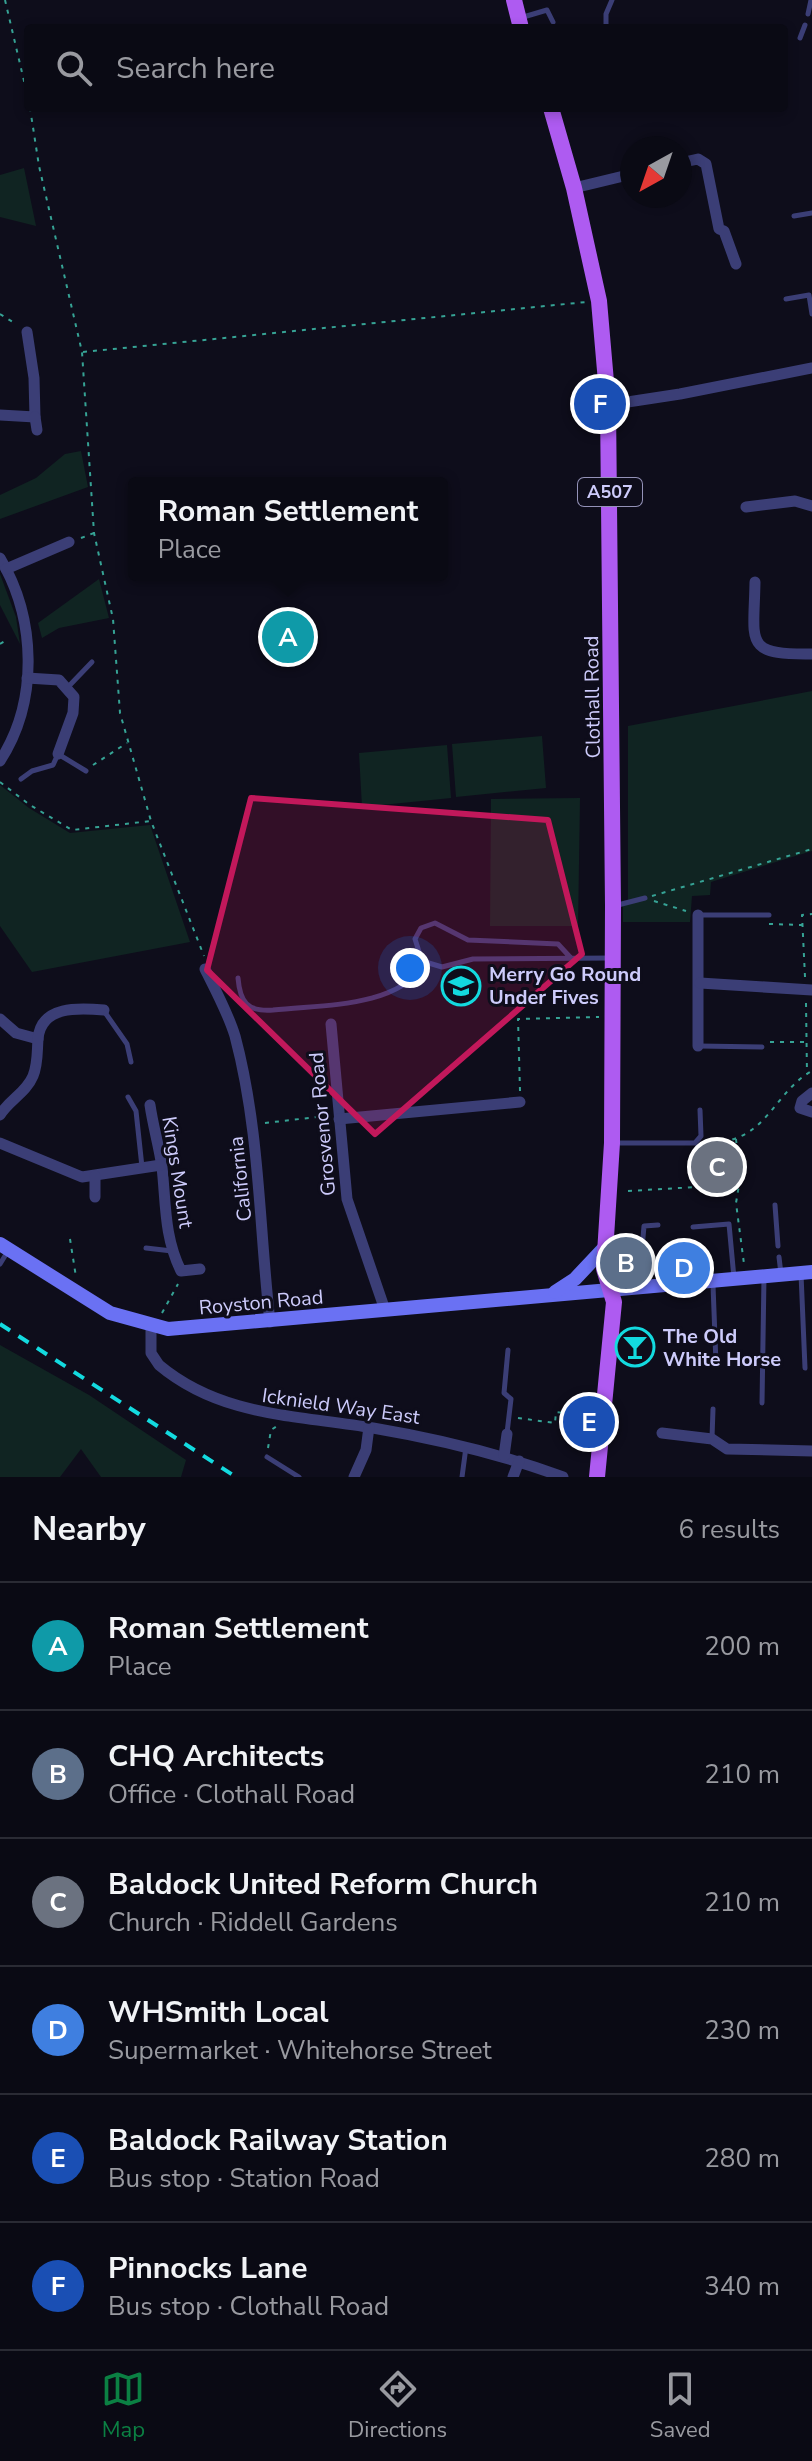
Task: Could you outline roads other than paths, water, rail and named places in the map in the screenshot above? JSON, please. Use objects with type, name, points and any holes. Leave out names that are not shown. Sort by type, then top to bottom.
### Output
[{"type":"main road","points":[[500,0],[519,24]]},
{"type":"main road","points":[[514,0],[519,24]]},
{"type":"main road","name":"Clothall Road","points":[[556,112],[599,301],[608,405],[613,959],[612,1143],[604,1269],[612,1291]]},
{"type":"main road","name":"Royston Road","points":[[547,1296],[575,1279],[606,1246]]},
{"type":"main road","name":"Royston Road","points":[[4,1247],[73,1293],[110,1313],[154,1328],[270,1322],[806,1272]]},
{"type":"main road","name":"A507","points":[[597,1477],[612,1291]]},
{"type":"street","points":[[692,160],[698,159],[706,164],[719,229],[724,231],[736,264]]},
{"type":"street","points":[[574,188],[620,177]]},
{"type":"street","points":[[27,332],[37,430]]},
{"type":"street","points":[[608,405],[812,368]]},
{"type":"street","points":[[0,415],[35,417]]},
{"type":"street","points":[[746,507],[795,501],[812,506]]},
{"type":"street","points":[[0,761],[21,714],[27,678],[25,625],[19,596],[3,564],[69,542]]},
{"type":"street","points":[[755,582],[755,638],[760,647],[773,654],[812,654]]},
{"type":"street","points":[[27,678],[54,679],[68,687],[74,704],[58,754]]},
{"type":"street","points":[[698,915],[698,1046]]},
{"type":"street","name":"California","points":[[205,969],[234,1034],[252,1124],[270,1322]]},
{"type":"street","points":[[700,983],[809,989]]},
{"type":"street","points":[[0,1115],[30,1082],[37,1062],[38,1039],[48,1017],[59,1010],[104,1010]]},
{"type":"street","points":[[0,1019],[16,1033],[38,1039]]},
{"type":"street","name":"Grosvenor Road","points":[[331,1024],[347,1199],[385,1310]]},
{"type":"street","points":[[812,1093],[802,1101],[800,1108],[812,1112]]},
{"type":"street","points":[[339,1117],[520,1102]]},
{"type":"street","name":"Kings Mount","points":[[150,1105],[161,1165],[162,1209],[173,1252],[181,1271],[200,1269]]},
{"type":"street","points":[[0,1143],[67,1174],[95,1176],[161,1165]]},
{"type":"street","points":[[95,1176],[95,1197]]},
{"type":"street","name":"Icknield Way East","points":[[154,1328],[151,1353],[165,1370],[237,1408],[369,1427],[466,1446],[563,1477]]},
{"type":"street","points":[[354,1477],[366,1450],[369,1427]]},
{"type":"street","points":[[662,1433],[712,1439],[727,1449],[812,1451]]},
{"type":"street","points":[[504,1456],[507,1434]]},
{"type":"street","points":[[513,1477],[519,1461]]},
{"type":"lane","points":[[606,24],[606,14],[612,0]]},
{"type":"lane","points":[[808,14],[811,0]]},
{"type":"lane","points":[[519,24],[547,10],[553,22]]},
{"type":"lane","points":[[800,38],[805,25]]},
{"type":"lane","points":[[794,216],[812,213]]},
{"type":"lane","points":[[786,299],[809,295],[812,314]]},
{"type":"lane","points":[[68,687],[92,662]]},
{"type":"lane","points":[[21,779],[32,771],[53,765],[58,754],[86,771]]},
{"type":"lane","points":[[613,906],[645,898]]},
{"type":"lane","points":[[698,915],[769,915]]},
{"type":"lane","points":[[570,957],[558,944],[468,940],[435,923],[421,928],[415,939],[417,952],[427,964],[442,967],[473,959],[613,959]]},
{"type":"lane","points":[[238,978],[240,996],[247,1007],[258,1011],[273,1010],[386,996],[408,982],[427,964]]},
{"type":"lane","points":[[104,1010],[127,1044],[131,1062]]},
{"type":"lane","points":[[698,1046],[762,1047]]},
{"type":"lane","points":[[128,1097],[136,1111],[142,1168]]},
{"type":"lane","points":[[612,1143],[695,1143],[701,1136],[700,1110]]},
{"type":"lane","points":[[775,1205],[778,1246]]},
{"type":"lane","points":[[693,1227],[729,1224],[734,1278]]},
{"type":"lane","points":[[650,1285],[642,1249],[644,1226],[658,1225]]},
{"type":"lane","points":[[0,1264],[4,1247]]},
{"type":"lane","points":[[146,1248],[173,1252]]},
{"type":"lane","points":[[779,1257],[781,1275]]},
{"type":"lane","points":[[805,1368],[806,1272]]},
{"type":"lane","points":[[762,1403],[764,1276]]},
{"type":"lane","points":[[713,1280],[716,1364]]},
{"type":"lane","points":[[507,1434],[511,1399],[504,1393],[508,1350]]},
{"type":"lane","points":[[712,1439],[713,1409]]},
{"type":"lane","points":[[462,1477],[466,1446]]},
{"type":"lane","points":[[267,1457],[299,1477]]},
{"type":"railway","points":[[0,1324],[236,1477]]},
{"type":"place","name":"Pinnocks Lane","points":[[600,404]]},
{"type":"place","name":"Roman Settlement","points":[[288,637]]},
{"type":"place","name":"Merry Go Round Under Fives","points":[[461,986]]},
{"type":"place","name":"Baldock United Reform Church","points":[[717,1167]]},
{"type":"place","name":"CHQ Architects","points":[[626,1263]]},
{"type":"place","name":"WHSmith Local","points":[[684,1268]]},
{"type":"place","name":"The Old White Horse","points":[[635,1347]]},
{"type":"place","name":"Baldock Railway Station","points":[[589,1422]]}]
